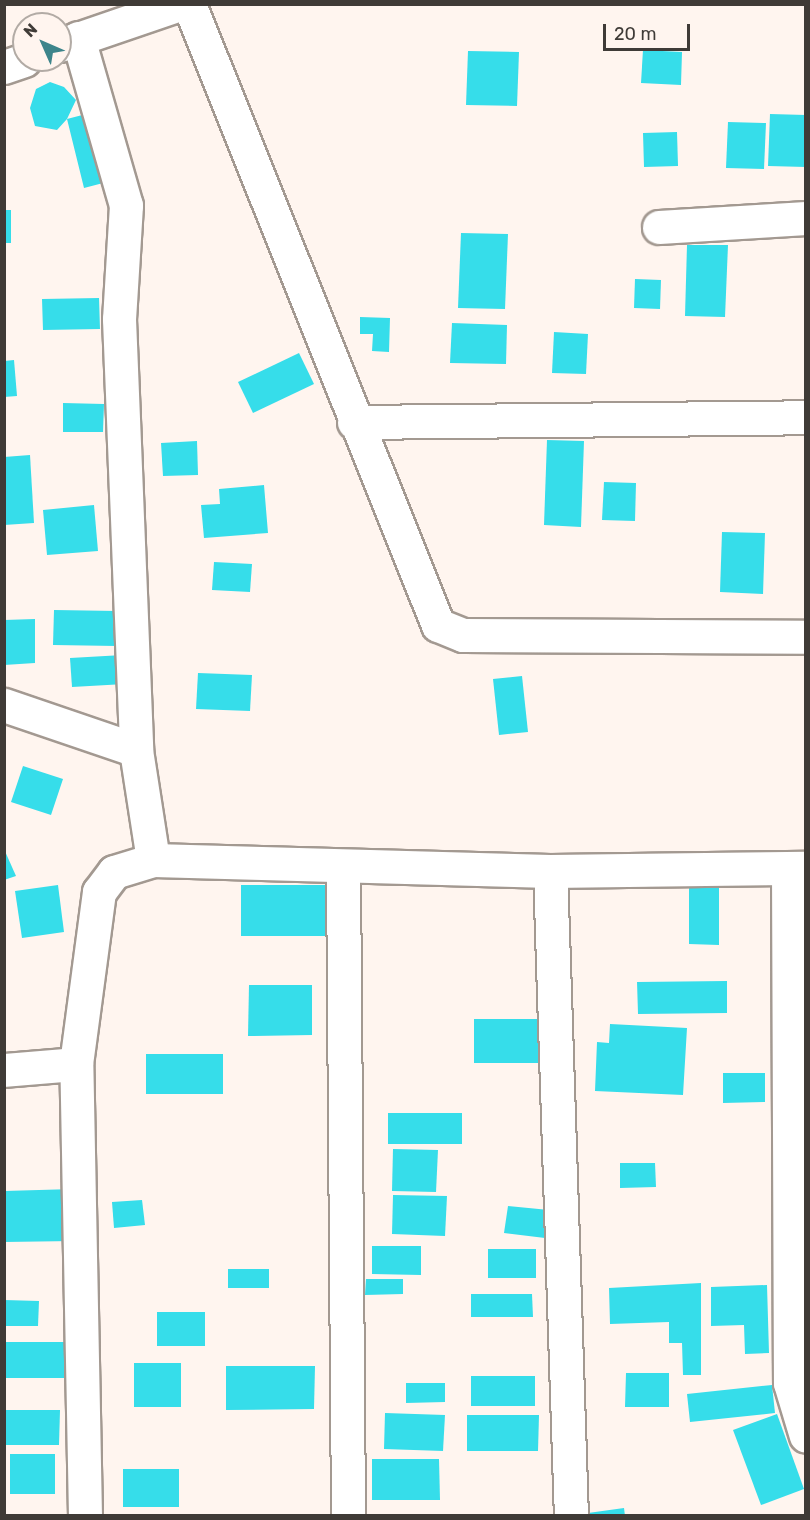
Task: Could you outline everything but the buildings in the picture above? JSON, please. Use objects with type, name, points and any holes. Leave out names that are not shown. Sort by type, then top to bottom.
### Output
[{"type":"street","points":[[72,41],[180,4]]},
{"type":"street","points":[[189,4],[354,422],[438,625],[463,635],[806,637]]},
{"type":"street","points":[[72,51],[126,205],[119,319],[136,750],[153,860]]},
{"type":"street","points":[[659,227],[806,218]]},
{"type":"street","points":[[354,422],[806,417]]},
{"type":"street","points":[[4,705],[136,750]]},
{"type":"street","points":[[85,1515],[76,1064],[99,892],[114,872],[153,860],[550,871],[796,868],[790,1383],[806,1436]]},
{"type":"street","points":[[342,867],[348,1515]]},
{"type":"street","points":[[550,871],[571,1515]]},
{"type":"street","points":[[4,1070],[76,1064]]}]
